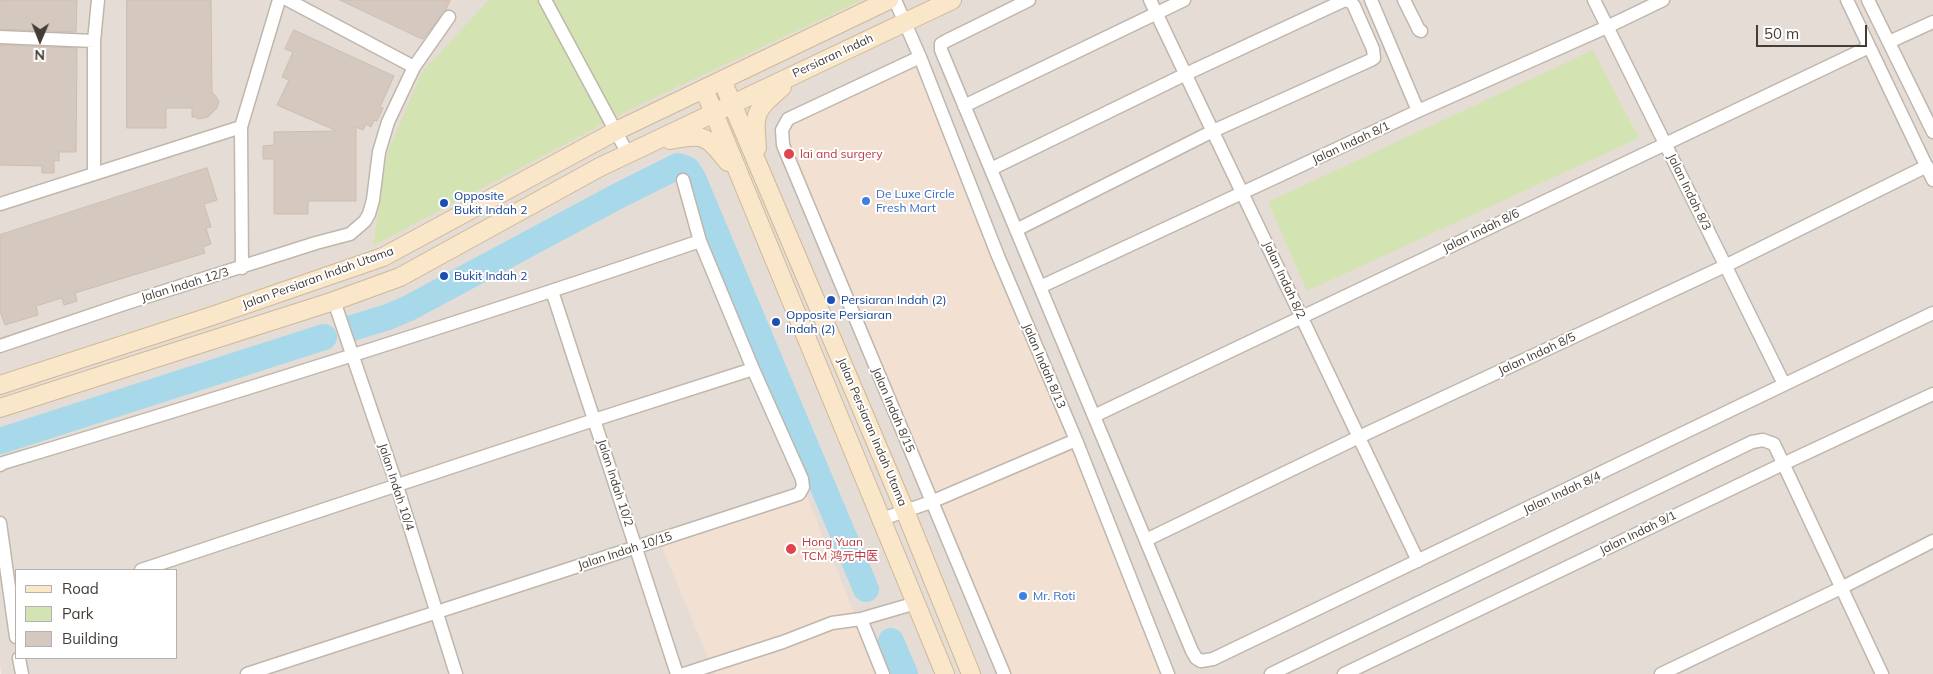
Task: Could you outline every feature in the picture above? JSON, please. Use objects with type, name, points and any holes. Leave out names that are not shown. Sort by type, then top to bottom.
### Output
[{"type":"main road","name":"Persiaran Indah","points":[[704,89],[889,0]]},
{"type":"main road","name":"Persiaran Indah","points":[[714,113],[952,0]]},
{"type":"main road","points":[[758,163],[756,114],[761,106],[800,72]]},
{"type":"main road","name":"Jalan Persiaran Indah Utama","points":[[722,80],[905,511],[971,674]]},
{"type":"main road","name":"Jalan Persiaran Indah Utama","points":[[0,385],[212,316],[383,257],[616,131],[704,89],[945,674]]},
{"type":"main road","name":"Jalan Persiaran Indah Utama","points":[[0,408],[334,301],[400,277],[645,145],[714,113]]},
{"type":"main road","points":[[645,145],[687,137],[698,136],[708,139],[740,177]]},
{"type":"main road","points":[[212,316],[281,302],[334,301],[356,276],[383,257]]},
{"type":"street","points":[[94,174],[94,41],[98,0]]},
{"type":"street","points":[[242,268],[241,127],[279,0]]},
{"type":"street","points":[[288,0],[414,67],[449,17]]},
{"type":"street","points":[[546,0],[628,154]]},
{"type":"street","name":"Jalan Indah 8/13","points":[[895,0],[906,22],[998,256],[1076,440],[1168,674]]},
{"type":"street","points":[[1029,0],[942,44],[941,50],[1146,540]]},
{"type":"street","name":"Jalan Indah 8/2","points":[[1150,0],[1418,561]]},
{"type":"street","points":[[964,106],[1184,0]]},
{"type":"street","points":[[991,170],[1186,74],[1345,0],[1354,6],[1373,49],[1374,58],[1213,131],[1016,230]]},
{"type":"street","points":[[1371,0],[1418,111]]},
{"type":"street","points":[[1404,0],[1418,30],[1421,31]]},
{"type":"street","name":"Jalan Indah 8/3","points":[[1594,0],[1784,384]]},
{"type":"street","name":"Jalan Indah 8/1","points":[[1040,288],[1418,111],[1663,0]]},
{"type":"street","points":[[1847,0],[1933,180]]},
{"type":"street","points":[[1868,0],[1933,132]]},
{"type":"street","points":[[1889,42],[1933,22]]},
{"type":"street","points":[[0,37],[94,41]]},
{"type":"street","name":"Jalan Indah 8/6","points":[[1094,416],[1869,46]]},
{"type":"street","name":"Jalan Indah 8/15","points":[[920,58],[788,119],[782,130],[783,146],[1004,674]]},
{"type":"street","name":"Jalan Indah 12/3","points":[[1,346],[127,303],[350,234],[365,221],[369,214],[383,135],[414,67]]},
{"type":"street","points":[[0,204],[241,127]]},
{"type":"street","name":"Jalan Indah 8/5","points":[[1146,540],[1359,437],[1725,266],[1926,166]]},
{"type":"street","points":[[145,569],[752,369],[700,241],[683,180]]},
{"type":"street","points":[[0,465],[552,292],[700,241]]},
{"type":"street","name":"Jalan Indah 10/2","points":[[552,292],[677,674]]},
{"type":"street","name":"Jalan Indah 10/4","points":[[334,301],[397,486],[456,674]]},
{"type":"street","name":"Jalan Indah 8/4","points":[[1146,540],[1192,651],[1200,661],[1213,659],[1602,474],[1933,313]]},
{"type":"street","name":"Jalan Indah 10/15","points":[[247,674],[437,614],[799,494],[803,487],[802,479],[752,369]]},
{"type":"street","name":"Jalan Indah 9/1","points":[[1344,674],[1933,394]]},
{"type":"street","points":[[882,519],[932,502],[1076,440]]},
{"type":"street","points":[[1274,673],[1752,442],[1763,440],[1774,444],[1882,674]]},
{"type":"street","points":[[0,522],[15,625]]},
{"type":"street","points":[[1661,674],[1842,588],[1933,541]]},
{"type":"street","points":[[684,674],[708,670],[832,623],[861,619],[916,603]]},
{"type":"street","points":[[861,619],[882,674]]},
{"type":"street","points":[[19,659],[22,674]]},
{"type":"shaded area","points":[[0,0],[1933,0],[1933,674],[1,674]]},
{"type":"shaded area","points":[[918,65],[1074,448],[1162,674],[1010,674],[788,144],[788,134],[792,124]]},
{"type":"shaded area","points":[[807,497],[879,674],[715,674],[661,545]]},
{"type":"green space","points":[[489,0],[862,0],[637,106],[373,246],[387,154],[422,72]]},
{"type":"green space","points":[[1593,50],[1639,138],[1307,291],[1268,202]]},
{"type":"building","points":[[0,0],[77,0],[76,32],[0,29]]},
{"type":"building","points":[[127,0],[211,0],[212,94],[219,101],[217,108],[208,117],[198,119],[192,117],[192,108],[166,108],[166,128],[127,128]]},
{"type":"building","points":[[340,0],[450,0],[446,10],[423,39]]},
{"type":"building","points":[[294,30],[394,76],[380,107],[383,108],[377,121],[374,120],[371,127],[366,124],[363,130],[356,127],[356,201],[308,201],[308,214],[274,214],[274,159],[263,159],[263,146],[274,145],[274,132],[337,131],[277,105],[289,80],[282,77],[293,52],[285,49]]},
{"type":"building","points":[[0,45],[77,48],[76,152],[59,152],[59,161],[54,160],[54,173],[42,173],[42,166],[0,165]]},
{"type":"building","points":[[207,168],[217,200],[204,204],[211,227],[206,228],[211,244],[203,247],[205,253],[75,293],[77,301],[64,305],[62,298],[36,306],[38,315],[5,325],[0,311],[0,235]]},
{"type":"waterway","points":[[352,328],[388,317],[409,308],[678,166],[687,169],[693,178],[866,589]]},
{"type":"waterway","points":[[0,441],[324,337]]},
{"type":"waterway","points":[[891,641],[905,674]]},
{"type":"place","name":"lai and surgery","points":[[789,154]]},
{"type":"place","name":"De Luxe Circle Fresh Mart","points":[[866,201]]},
{"type":"place","name":"Opposite Bukit Indah 2","points":[[444,203]]},
{"type":"place","name":"Bukit Indah 2","points":[[444,276]]},
{"type":"place","name":"Persiaran Indah (2)","points":[[831,300]]},
{"type":"place","name":"Opposite Persiaran Indah (2)","points":[[776,322]]},
{"type":"place","name":"Hong Yuan TCM 鸿元中医","points":[[791,549]]},
{"type":"place","name":"Mr. Roti","points":[[1023,596]]}]
